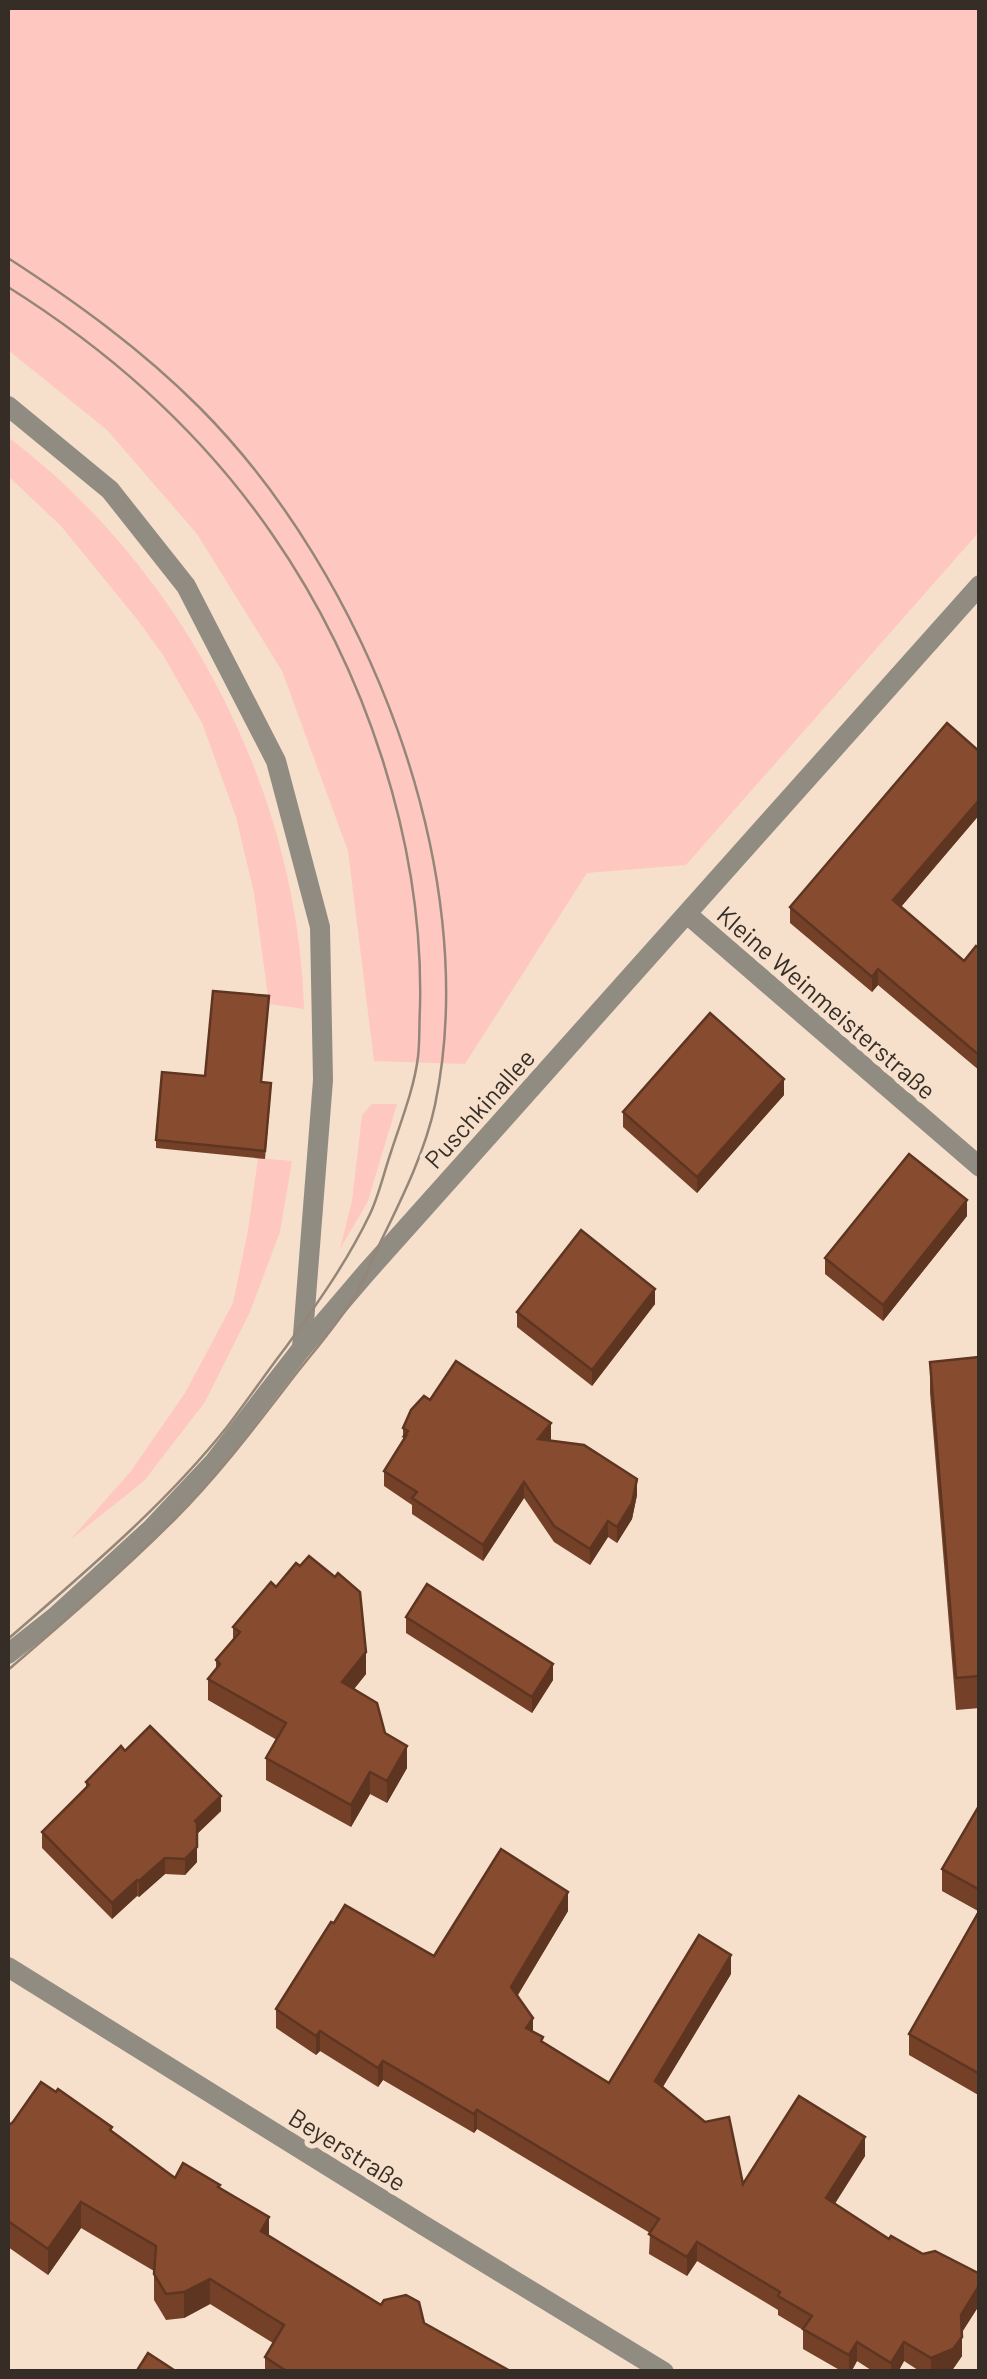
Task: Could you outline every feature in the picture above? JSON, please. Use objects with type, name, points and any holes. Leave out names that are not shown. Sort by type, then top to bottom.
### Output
[{"type":"street","points":[[8,406],[110,490],[186,586],[276,761],[320,926],[324,1080],[302,1348]]},
{"type":"street","name":"Puschkinallee","points":[[8,1654],[152,1529],[214,1462],[302,1348],[405,1228],[980,584]]},
{"type":"street","name":"Kleine Weinmeisterstraße","points":[[687,914],[980,1167]]},
{"type":"street","name":"Beyerstraße","points":[[8,1967],[664,2372]]},
{"type":"shaded area","points":[[8,8],[979,8],[979,532],[686,865],[587,873],[465,1064],[374,1061],[348,851],[282,671],[197,534],[107,430],[8,350]]},
{"type":"shaded area","points":[[8,437],[71,490],[127,551],[177,618],[219,690],[254,767],[280,846],[297,927],[304,1009],[269,1004],[254,893],[236,817],[202,723],[163,655],[136,618],[61,526],[8,476]]},
{"type":"shaded area","points":[[372,1104],[397,1104],[368,1201],[340,1249],[352,1201],[362,1115]]},
{"type":"shaded area","points":[[258,1158],[292,1161],[280,1232],[250,1312],[205,1402],[144,1481],[70,1540],[131,1471],[185,1393],[233,1303]]},
{"type":"building","points":[[947,723],[980,752],[980,799],[893,900],[964,961],[976,946],[980,949],[980,1056],[878,969],[872,977],[790,907]]},
{"type":"building","points":[[213,991],[269,996],[261,1082],[271,1083],[265,1151],[156,1140],[162,1072],[205,1076]]},
{"type":"building","points":[[710,1013],[784,1079],[697,1177],[623,1112]]},
{"type":"building","points":[[909,1154],[967,1200],[883,1305],[825,1258]]},
{"type":"building","points":[[581,1230],[655,1289],[592,1370],[517,1312]]},
{"type":"building","points":[[980,1357],[980,1676],[956,1678],[930,1362]]},
{"type":"building","points":[[456,1361],[551,1423],[538,1439],[584,1445],[637,1479],[632,1503],[617,1527],[608,1521],[590,1549],[554,1526],[524,1482],[483,1545],[412,1498],[417,1492],[384,1471],[406,1436],[408,1431],[403,1428],[411,1410],[424,1396],[430,1400]]},
{"type":"building","points":[[309,1556],[360,1592],[366,1652],[342,1682],[377,1703],[385,1733],[407,1746],[387,1781],[370,1772],[351,1805],[266,1758],[286,1723],[208,1679],[220,1664],[216,1660],[240,1632],[233,1627],[271,1582],[276,1587],[296,1563],[300,1566]]},
{"type":"building","points":[[427,1584],[553,1664],[532,1697],[406,1617]]},
{"type":"building","points":[[150,1726],[221,1796],[195,1821],[197,1847],[185,1859],[165,1858],[112,1903],[42,1832],[121,1746],[125,1751]]},
{"type":"building","points":[[980,1804],[980,1890],[942,1869]]},
{"type":"building","points":[[501,1849],[568,1892],[511,1987],[533,2018],[526,2028],[609,2083],[699,1935],[731,1955],[655,2081],[705,2122],[729,2117],[743,2184],[799,2096],[865,2137],[826,2198],[889,2239],[891,2236],[923,2254],[935,2251],[980,2274],[980,2284],[961,2315],[962,2337],[953,2349],[931,2358],[904,2342],[891,2363],[857,2342],[849,2355],[803,2329],[812,2316],[778,2296],[780,2292],[697,2242],[687,2257],[649,2234],[659,2219],[477,2110],[474,2114],[383,2061],[378,2068],[320,2031],[316,2036],[276,2009],[345,1905],[434,1956]]},
{"type":"building","points":[[980,1910],[980,2074],[909,2034]]},
{"type":"building","points":[[41,2082],[56,2092],[58,2089],[112,2127],[110,2130],[175,2178],[183,2163],[269,2217],[261,2231],[381,2305],[384,2300],[406,2295],[419,2302],[424,2323],[512,2372],[288,2372],[265,2357],[284,2325],[210,2279],[184,2292],[166,2294],[154,2274],[156,2246],[81,2202],[48,2249],[8,2221],[8,2126]]},
{"type":"building","points":[[148,2353],[177,2372],[136,2372]]},
{"type":"tram line","points":[[8,258],[107,327],[199,407],[259,475],[313,553],[360,639],[398,730],[426,825],[442,920],[446,1014],[435,1105],[425,1140],[405,1191],[348,1307],[191,1503],[8,1670]]},
{"type":"tram line","points":[[8,287],[118,367],[185,429],[245,497],[305,586],[361,699],[399,821],[412,883],[420,1007],[418,1057],[407,1105],[373,1207],[331,1282],[203,1456],[122,1538],[8,1639]]}]
